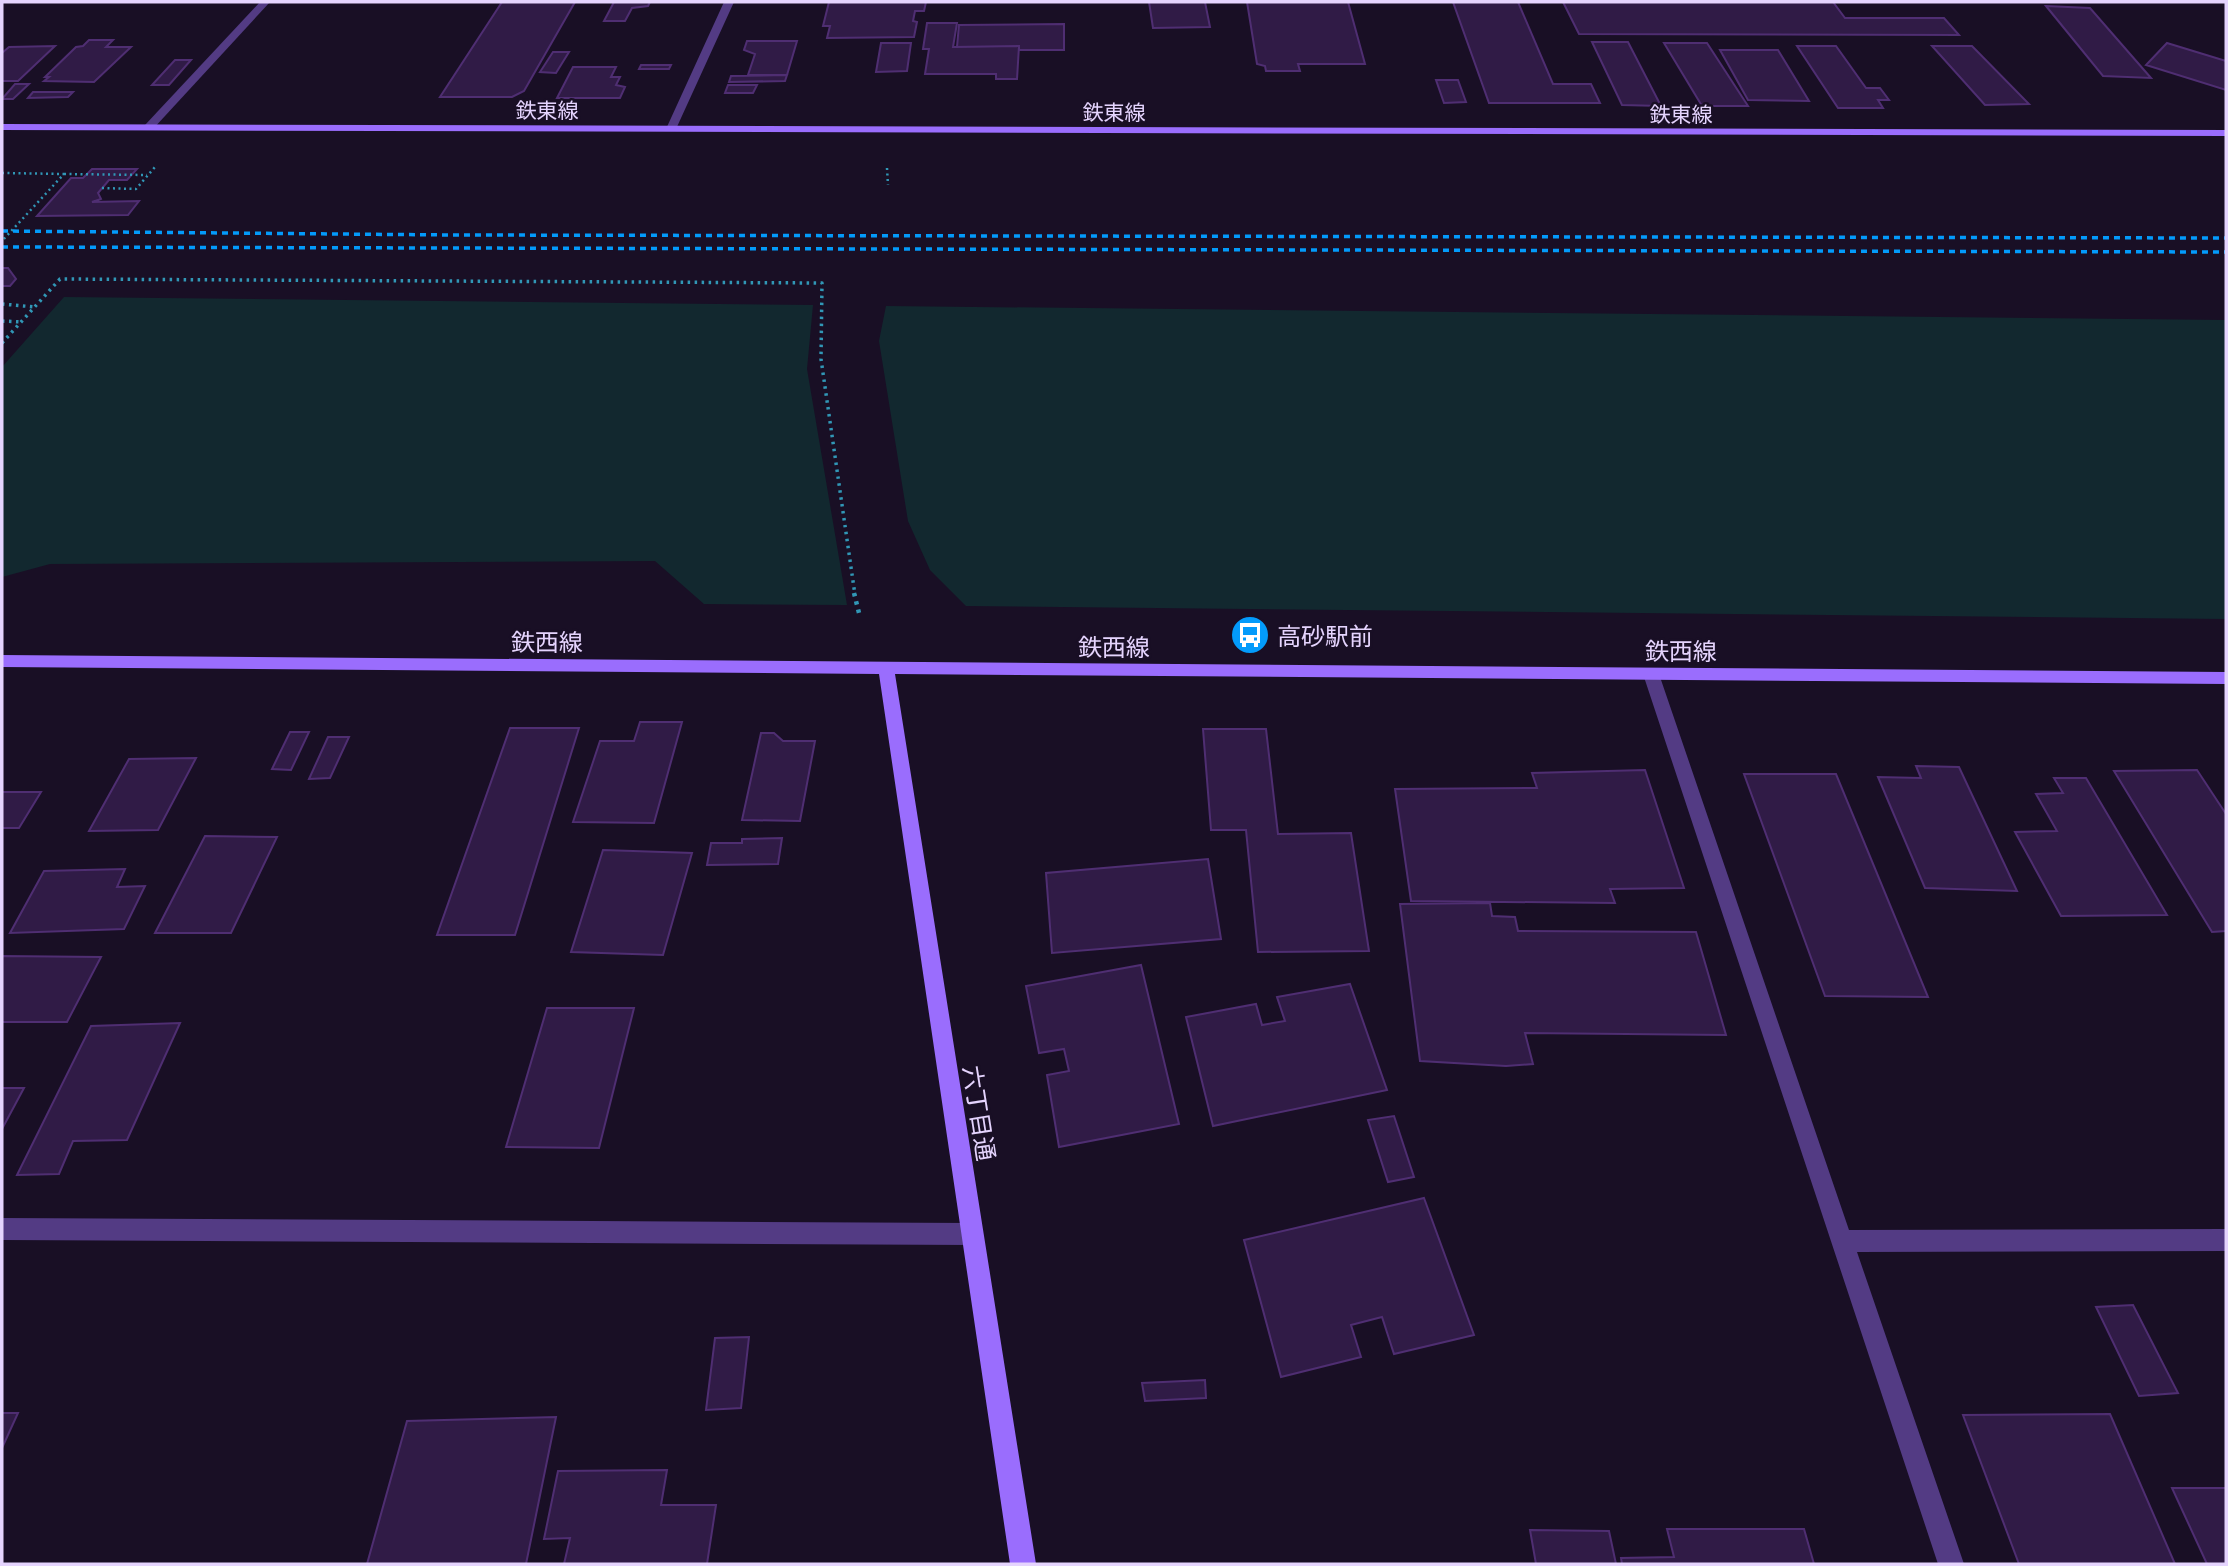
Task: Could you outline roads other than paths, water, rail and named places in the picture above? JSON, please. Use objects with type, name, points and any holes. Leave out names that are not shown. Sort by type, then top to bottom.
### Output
[{"type":"street","points":[[149,127],[265,2]]},
{"type":"street","points":[[671,129],[729,2]]},
{"type":"street","name":"鉄東線","points":[[2,127],[2226,133]]},
{"type":"street","name":"鉄西線","points":[[2,661],[2226,678]]},
{"type":"street","name":"六丁目通","points":[[886,669],[1023,1564]]},
{"type":"street","points":[[1651,674],[1951,1564]]},
{"type":"street","points":[[2,1229],[972,1234]]},
{"type":"street","points":[[1842,1241],[2226,1240]]},
{"type":"railway","points":[[2,231],[452,235],[2226,238]]},
{"type":"railway","points":[[2,247],[2226,252]]},
{"type":"place","name":"高砂駅前","points":[[1250,635]]}]
